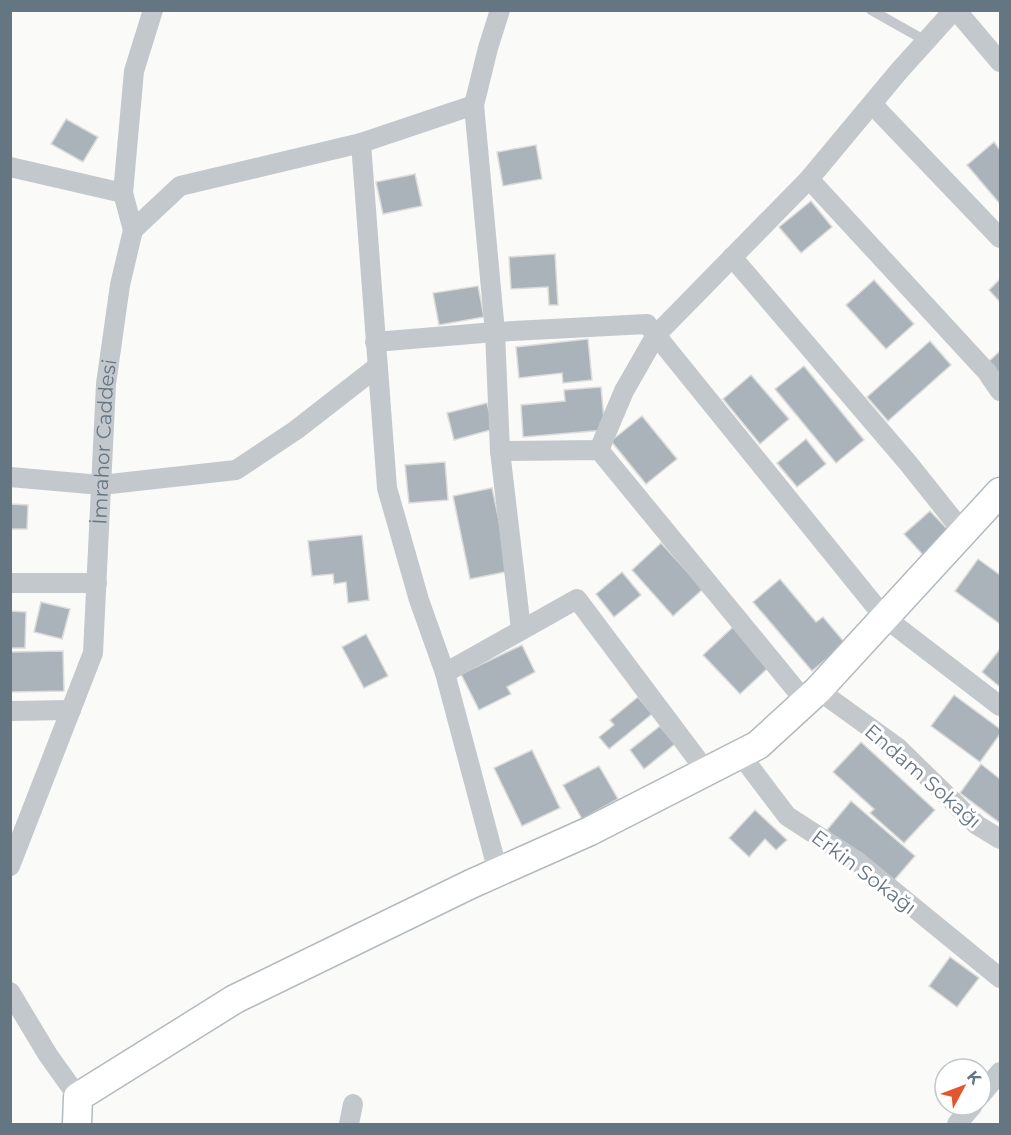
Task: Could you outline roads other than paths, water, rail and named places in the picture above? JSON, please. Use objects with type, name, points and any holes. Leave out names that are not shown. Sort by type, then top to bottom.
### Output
[{"type":"street","name":"İmrahor Caddesi","points":[[10,866],[93,653],[106,384],[120,285],[133,230],[123,193],[134,71],[153,10]]},
{"type":"street","points":[[500,10],[474,105],[495,332],[500,451],[521,629]]},
{"type":"street","points":[[500,451],[599,450],[624,391],[656,335],[809,179],[955,10],[1000,62]]},
{"type":"street","points":[[872,104],[1000,238]]},
{"type":"street","points":[[133,230],[180,186],[361,143],[474,105]]},
{"type":"street","points":[[361,143],[387,488],[419,600],[445,673],[498,872]]},
{"type":"street","points":[[10,167],[123,193]]},
{"type":"street","points":[[809,179],[987,372],[1000,391]]},
{"type":"street","points":[[732,257],[908,463],[963,532]]},
{"type":"street","points":[[375,342],[495,332],[647,324],[884,618],[1000,706]]},
{"type":"street","points":[[10,477],[101,485],[236,470],[296,430],[377,367]]},
{"type":"street","name":"Endam Sokağı","points":[[599,450],[812,696],[897,747],[977,825],[1000,839]]},
{"type":"street","points":[[78,1096],[235,999],[498,872],[591,831],[758,745],[812,696],[1000,492]]},
{"type":"street","points":[[10,583],[97,583]]},
{"type":"street","points":[[445,673],[577,599],[706,771]]},
{"type":"street","points":[[10,711],[72,710]]},
{"type":"street","name":"Erkin Sokağı","points":[[740,754],[787,816],[858,862],[1000,978]]},
{"type":"street","points":[[10,992],[48,1055],[78,1096],[77,1125]]},
{"type":"street","points":[[350,1125],[353,1104]]},
{"type":"lane","points":[[871,10],[926,41]]}]
